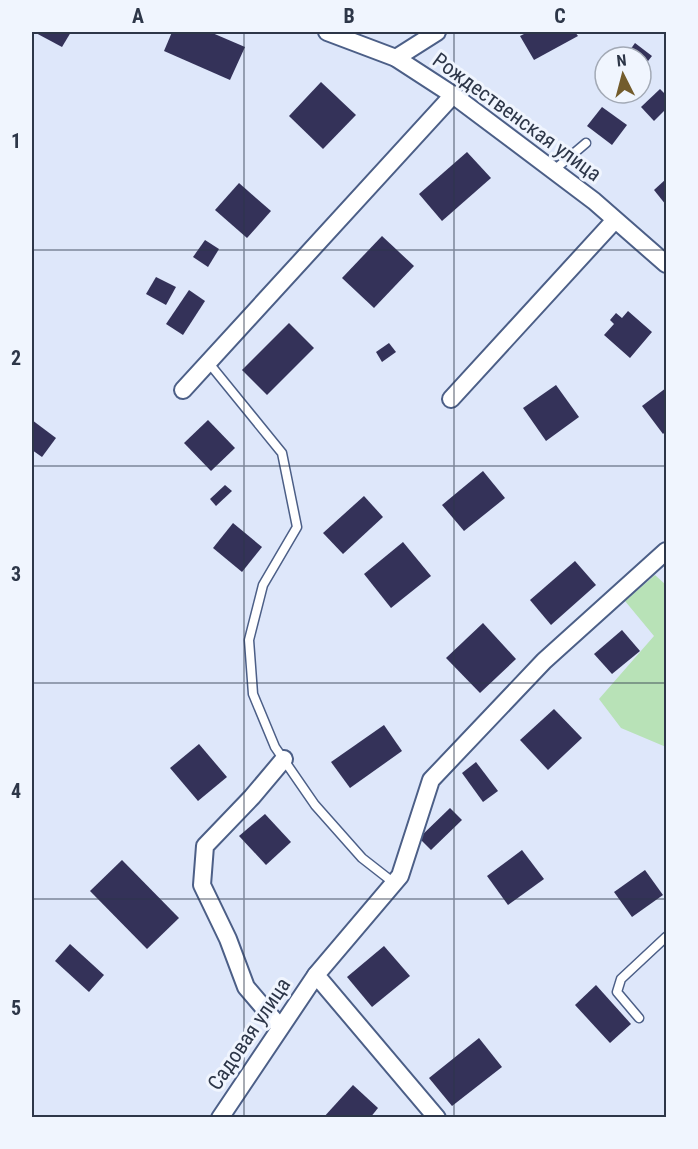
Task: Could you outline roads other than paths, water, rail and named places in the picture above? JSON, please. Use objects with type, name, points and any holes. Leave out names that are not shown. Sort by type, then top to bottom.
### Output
[{"type":"street","name":"Рождественская улица","points":[[327,32],[396,58],[453,95],[554,171],[666,264]]},
{"type":"street","points":[[396,58],[437,32]]},
{"type":"street","points":[[183,390],[453,95]]},
{"type":"street","points":[[451,399],[615,220]]},
{"type":"street","name":"Садовая улица","points":[[220,1118],[316,975],[400,876],[431,780],[544,661],[666,551]]},
{"type":"street","points":[[280,1027],[246,987],[228,939],[202,885],[205,846],[252,797],[284,759]]},
{"type":"street","points":[[316,975],[437,1118]]},
{"type":"lane","points":[[554,171],[586,143]]},
{"type":"lane","points":[[208,362],[282,453],[297,527],[263,585],[249,640],[253,694],[275,747],[315,805],[362,858],[394,883]]},
{"type":"lane","points":[[639,1018],[617,992],[621,979],[666,938]]}]
